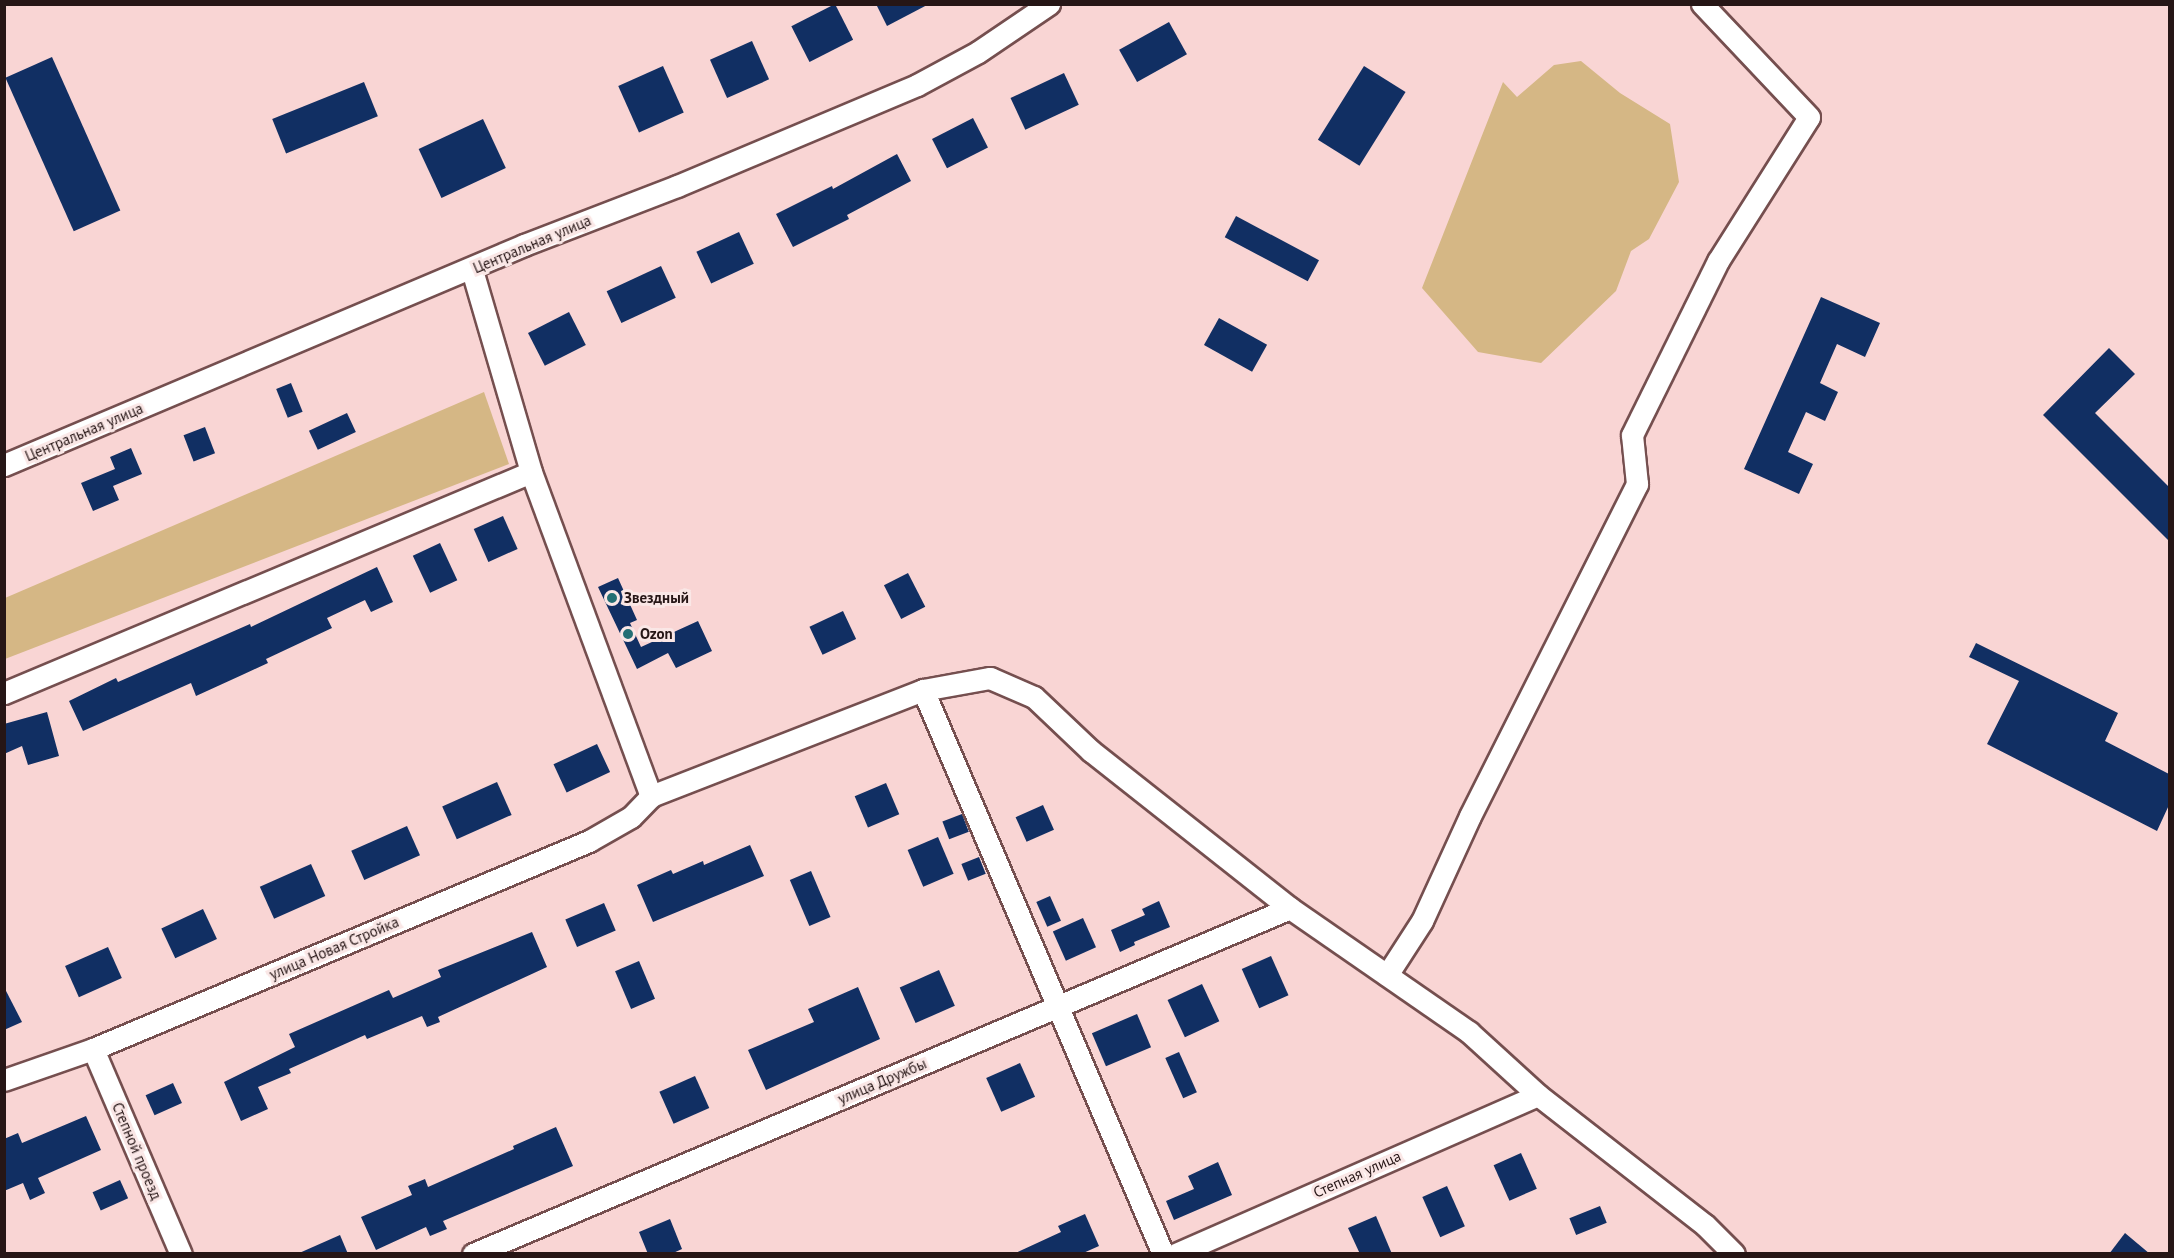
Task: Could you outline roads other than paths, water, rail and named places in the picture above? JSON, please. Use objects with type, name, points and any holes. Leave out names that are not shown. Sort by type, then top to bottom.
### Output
[{"type":"street","name":"Центральная улица","points":[[4,465],[472,270],[524,245],[677,186],[917,85],[978,52],[1049,4]]},
{"type":"street","points":[[1387,975],[1422,921],[1470,816],[1637,484],[1632,435],[1718,261],[1809,117],[1702,4]]},
{"type":"street","points":[[472,270],[531,472],[651,796],[923,690],[990,678],[1034,697],[1091,751],[1290,908],[1469,1032],[1538,1095],[1705,1226],[1734,1254]]},
{"type":"street","points":[[4,693],[531,472]]},
{"type":"street","points":[[923,690],[1163,1254]]},
{"type":"street","name":"улица Новая Стройка","points":[[4,1080],[93,1049],[589,841],[631,818],[651,796]]},
{"type":"street","name":"улица Дружбы","points":[[473,1254],[1290,908]]},
{"type":"street","name":"Степной проезд","points":[[93,1049],[181,1254]]},
{"type":"street","name":"Степная улица","points":[[1176,1254],[1538,1095]]},
{"type":"place","name":"Звездный","points":[[612,598]]},
{"type":"place","name":"Ozon","points":[[628,634]]}]
